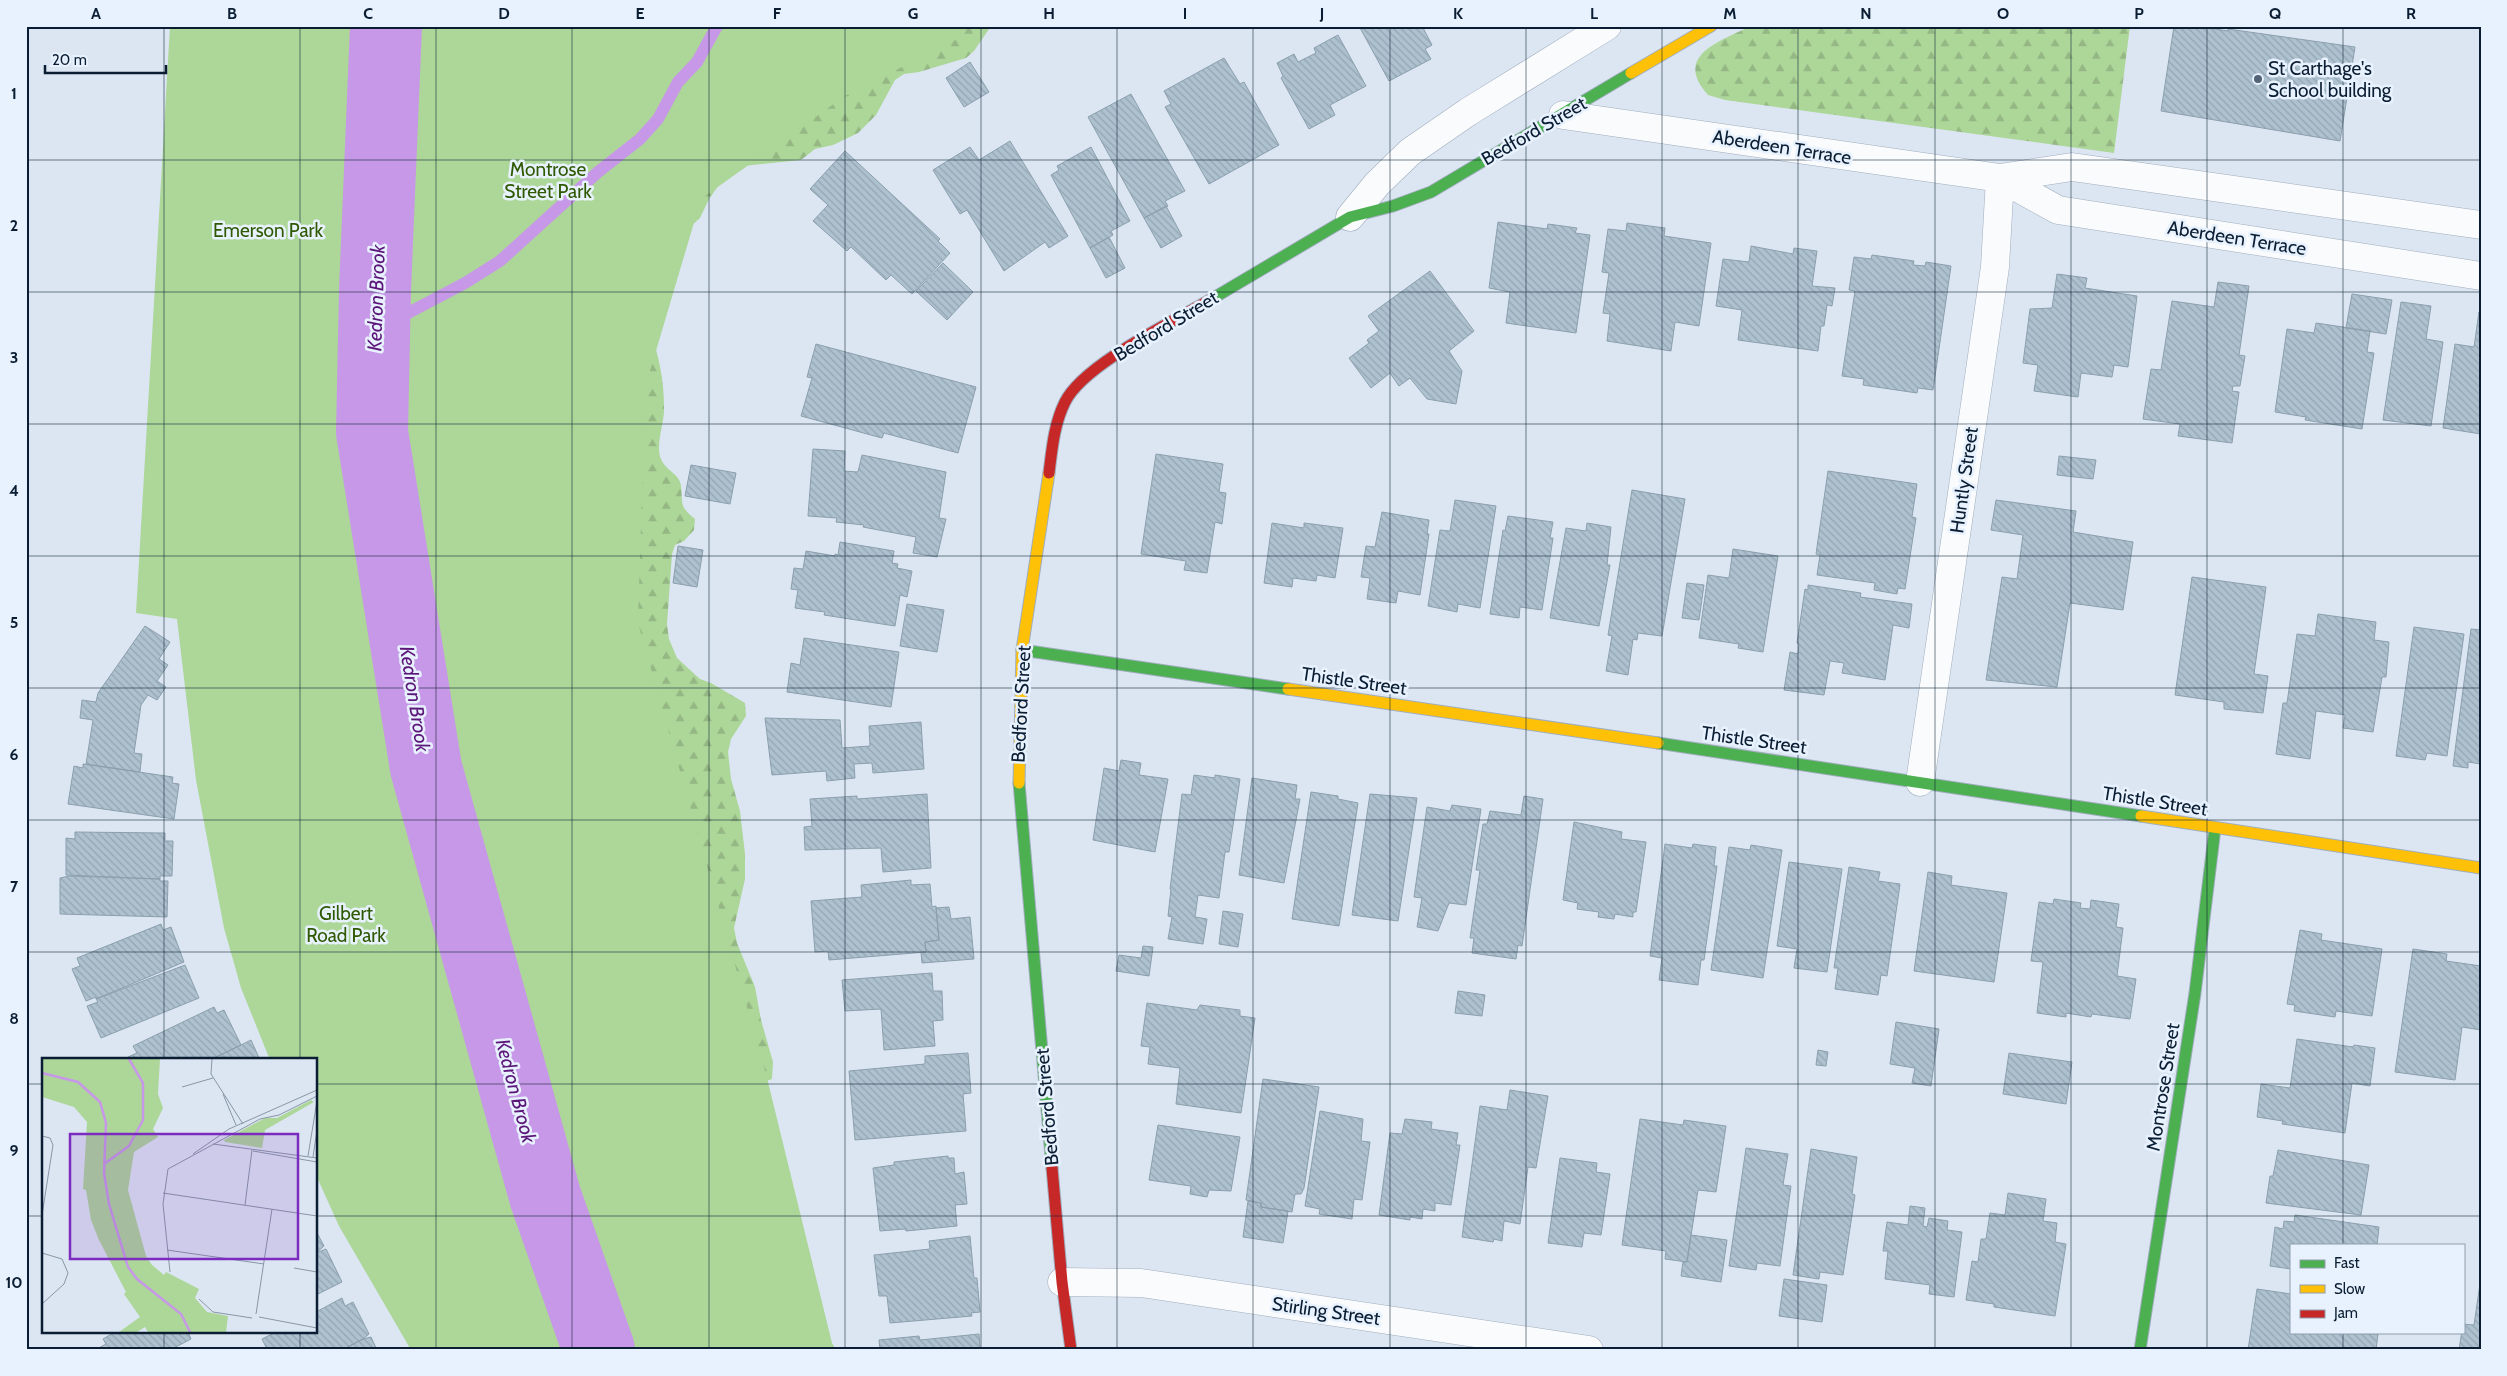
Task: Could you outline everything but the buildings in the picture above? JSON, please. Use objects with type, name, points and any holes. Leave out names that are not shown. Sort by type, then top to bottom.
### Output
[{"type":"street","name":"Bedford Street","points":[[1350,217],[1394,166],[1417,147],[1468,112],[1607,26]]},
{"type":"street","name":"Bedford Street","points":[[1072,1350],[1062,1282],[1018,774],[1022,650],[1058,415],[1065,398],[1072,388],[1097,367],[1350,217],[1394,206],[1431,192],[1529,133],[1564,115],[1711,26]]},
{"type":"street","name":"Aberdeen Terrace","points":[[1564,115],[2000,178],[2072,167],[2481,225]]},
{"type":"street","name":"Aberdeen Terrace","points":[[2000,178],[2058,210],[2481,276]]},
{"type":"street","name":"Huntly Street","points":[[1920,782],[1995,268],[2000,178]]},
{"type":"street","name":"Thistle Street","points":[[1022,650],[1920,782],[2481,868]]},
{"type":"street","name":"Montrose Street","points":[[2140,1350],[2197,976],[2215,828]]},
{"type":"street","name":"Stirling Street","points":[[1062,1282],[1141,1283],[1589,1350]]},
{"type":"green space","points":[[170,26],[960,26],[965,35],[845,96],[701,199],[645,388],[638,623],[766,1074],[832,1343],[836,1350],[411,1350],[339,1226],[318,1179],[318,1058],[269,1058],[241,988],[224,928],[196,780],[177,619],[136,613]]},
{"type":"green space","name":"Montrose Street Park","points":[[623,26],[995,26],[989,29],[974,51],[966,58],[919,72],[904,74],[895,80],[876,115],[858,133],[833,145],[815,149],[801,160],[743,166],[724,178],[709,199],[700,218],[690,227],[650,331],[662,377],[664,396],[659,453],[666,467],[678,478],[684,508],[695,519],[694,530],[684,541],[675,545],[672,554],[667,624],[669,639],[677,658],[700,679],[711,683],[745,703],[746,716],[731,739],[728,752],[731,779],[740,811],[745,854],[745,879],[734,928],[737,943],[755,987],[761,1020],[773,1062],[772,1079],[764,1082],[415,294]]},
{"type":"green space","points":[[1751,26],[2130,26],[2114,153],[1725,100],[1708,95],[1698,81],[1695,69],[1698,60],[1705,51],[1715,44]]},
{"type":"waterway","name":"Kedron Brook","points":[[386,26],[375,290],[372,432],[426,768],[545,1196],[599,1350]]},
{"type":"waterway","points":[[374,331],[465,283],[500,261],[598,172],[640,139],[658,119],[678,82],[697,62],[717,26]]},
{"type":"traffic: fast","points":[[1210,300],[1350,217],[1393,206],[1431,192],[1631,73]]},
{"type":"traffic: fast","points":[[1022,650],[1288,689]]},
{"type":"traffic: fast","points":[[1658,743],[2141,816]]},
{"type":"traffic: fast","points":[[1019,783],[1052,1168]]},
{"type":"traffic: fast","points":[[2140,1350],[2195,993],[2215,828]]},
{"type":"traffic: slow","points":[[1631,73],[1711,26]]},
{"type":"traffic: slow","points":[[1019,783],[1022,650],[1049,473]]},
{"type":"traffic: slow","points":[[1288,689],[1658,743]]},
{"type":"traffic: slow","points":[[2141,816],[2481,868]]},
{"type":"traffic: jam","points":[[1049,473],[1058,419],[1065,402],[1075,388],[1109,359],[1130,345],[1210,300]]},
{"type":"traffic: jam","points":[[1052,1168],[1062,1282],[1071,1350]]},
{"type":"place","name":"St Carthage's School building","points":[[2258,79]]},
{"type":"park label","name":"Emerson Park","points":[[268,230]]},
{"type":"park label","name":"Gilbert Road Park","points":[[346,924]]}]
